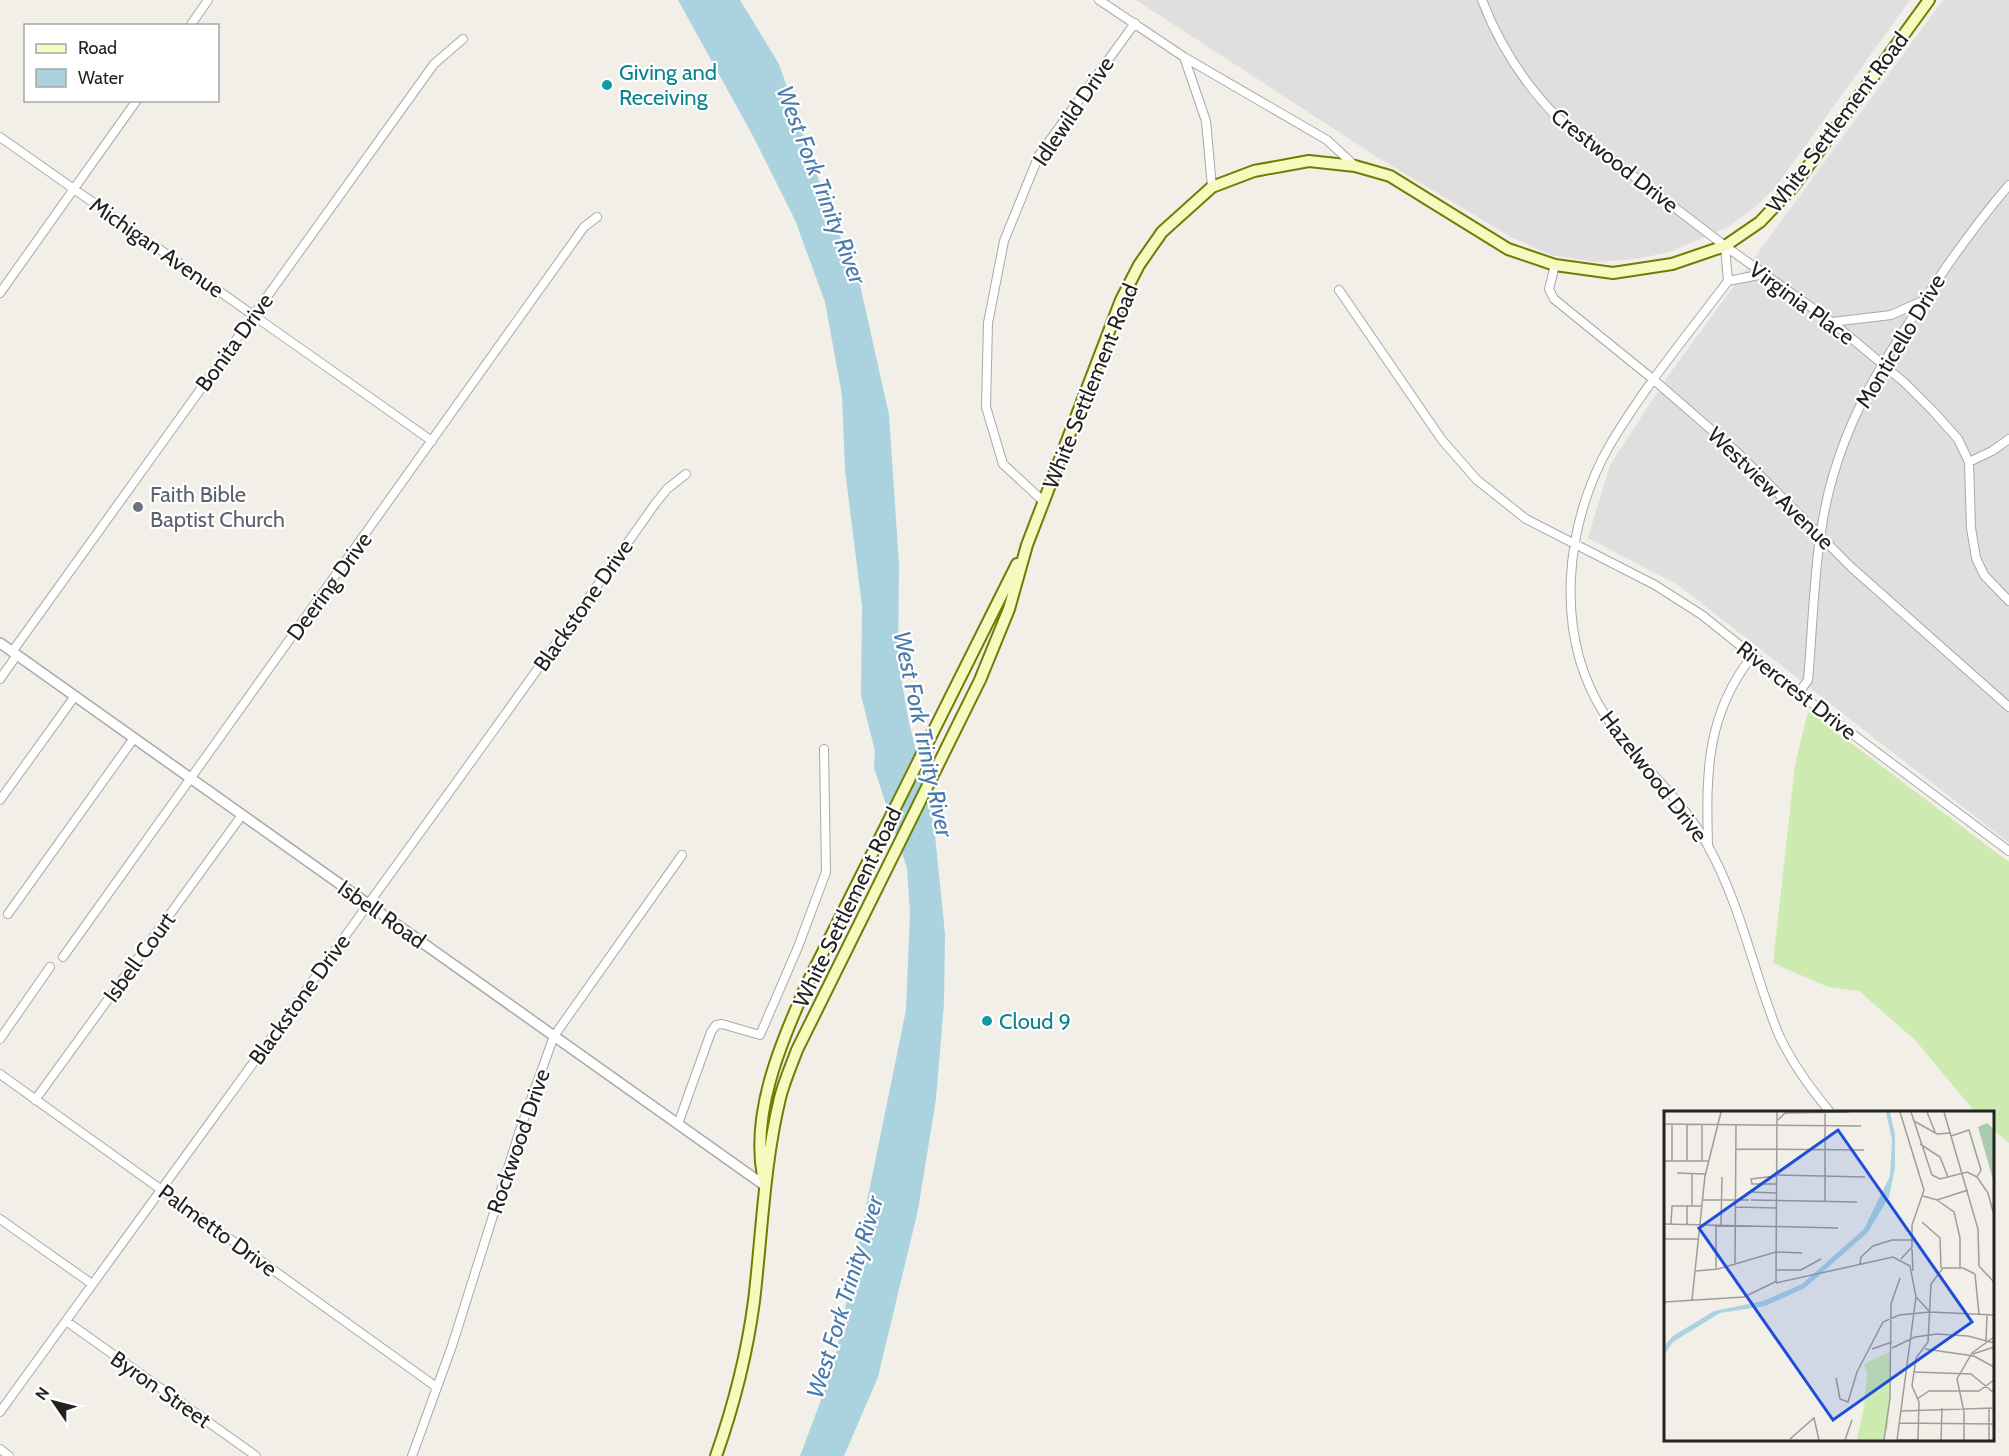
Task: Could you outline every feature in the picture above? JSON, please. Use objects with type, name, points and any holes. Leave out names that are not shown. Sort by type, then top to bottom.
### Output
[{"type":"main road","name":"White Settlement Road","points":[[764,1185],[758,1151],[768,1087],[792,1018],[1027,545],[1121,300],[1139,265],[1162,232],[1212,187],[1254,171],[1309,161],[1355,165],[1390,176],[1508,249],[1555,265],[1613,273],[1672,264],[1725,246],[1760,222],[1792,187],[1929,0]]},
{"type":"main road","name":"White Settlement Road","points":[[716,1456],[732,1413],[745,1358],[754,1301],[764,1185],[780,1097],[797,1050],[980,680],[1009,609],[1027,545]]},
{"type":"street","points":[[191,24],[208,0]]},
{"type":"street","points":[[1099,0],[1184,57],[1327,140],[1355,165]]},
{"type":"street","name":"Crestwood Drive","points":[[1482,0],[1520,72],[1539,98],[1559,119],[1725,246]]},
{"type":"street","name":"Idlewild Drive","points":[[1044,502],[1003,464],[986,407],[988,323],[1004,241],[1039,156],[1135,23]]},
{"type":"street","name":"Bonita Drive","points":[[14,654],[434,64],[463,39]]},
{"type":"street","points":[[1184,57],[1206,121],[1212,187]]},
{"type":"street","points":[[0,293],[136,102]]},
{"type":"street","name":"Michigan Avenue","points":[[0,136],[432,441]]},
{"type":"street","name":"Monticello Drive","points":[[1800,691],[1808,680],[1822,537],[1832,478],[1847,432],[1882,363],[1920,302],[1980,219],[2009,185]]},
{"type":"street","name":"Deering Drive","points":[[63,957],[584,227],[597,217]]},
{"type":"street","points":[[1725,246],[1728,281],[1764,274]]},
{"type":"street","name":"Virginia Place","points":[[1725,246],[1832,322],[1882,363],[1933,411],[1958,439],[1968,462],[1971,528],[1976,558],[1984,575],[2009,601]]},
{"type":"street","name":"Westview Avenue","points":[[1555,265],[1550,289],[1554,298],[1654,380],[1754,468],[1851,567],[2009,707]]},
{"type":"street","name":"Hazelwood Drive","points":[[1728,281],[1654,380],[1611,443],[1593,480],[1575,544],[1569,588],[1572,627],[1587,681],[1604,714],[1675,798],[1708,845],[1738,914],[1778,1032],[1791,1058],[1829,1111]]},
{"type":"street","name":"Rivercrest Drive","points":[[1339,290],[1442,440],[1477,480],[1526,519],[1655,585],[1702,615],[1752,656],[2009,851]]},
{"type":"street","points":[[1832,322],[1891,315],[1920,302]]},
{"type":"street","points":[[1968,462],[1992,452],[2009,439]]},
{"type":"street","name":"Blackstone Drive","points":[[0,1412],[457,785],[655,504],[667,489],[686,474]]},
{"type":"street","name":"Isbell Road","points":[[0,643],[764,1185]]},
{"type":"street","points":[[0,679],[14,654]]},
{"type":"street","points":[[1708,845],[1707,777],[1711,743],[1720,709],[1736,676],[1752,656]]},
{"type":"street","points":[[0,800],[75,696]]},
{"type":"street","points":[[8,914],[134,738]]},
{"type":"street","points":[[678,1124],[711,1032],[716,1025],[722,1024],[760,1035],[798,947],[826,872],[824,749]]},
{"type":"street","name":"Isbell Court","points":[[36,1100],[242,815]]},
{"type":"street","name":"Rockwood Drive","points":[[412,1456],[435,1386],[452,1346],[520,1130],[554,1036],[682,855]]},
{"type":"street","points":[[0,1039],[50,967]]},
{"type":"street","name":"Palmetto Drive","points":[[0,1074],[435,1386]]},
{"type":"street","points":[[0,1219],[92,1284]]},
{"type":"street","name":"Byron Street","points":[[66,1322],[256,1456]]},
{"type":"street","points":[[0,1449],[9,1456]]},
{"type":"shaded area","points":[[1136,0],[1910,0],[1775,188],[1756,206],[1728,227],[1670,252],[1636,259],[1596,262],[1551,255],[1511,237],[1377,157]]},
{"type":"shaded area","points":[[1943,0],[2009,0],[2009,843],[1678,585],[1588,538],[1610,465],[1668,376]]},
{"type":"green space","points":[[1808,711],[2009,862],[2009,1143],[1994,1131],[1994,1111],[1974,1111],[1916,1041],[1859,991],[1828,987],[1773,963],[1795,765]]},
{"type":"water","points":[[678,0],[740,0],[779,64],[828,207],[860,285],[889,415],[899,564],[898,661],[909,722],[934,825],[945,934],[944,1003],[936,1099],[918,1210],[878,1377],[844,1456],[800,1456],[833,1368],[906,1010],[910,913],[907,868],[874,768],[875,751],[861,695],[862,606],[845,470],[842,395],[825,302],[795,220],[753,136]]},
{"type":"place","name":"Giving and Receiving","points":[[607,85]]},
{"type":"place","name":"Faith Bible Baptist Church","points":[[138,507]]},
{"type":"place","name":"Cloud 9","points":[[987,1021]]},
{"type":"water label","name":"West Fork Trinity River","points":[[821,185]]},
{"type":"water label","name":"West Fork Trinity River","points":[[923,734]]},
{"type":"water label","name":"West Fork Trinity River","points":[[845,1297]]}]
